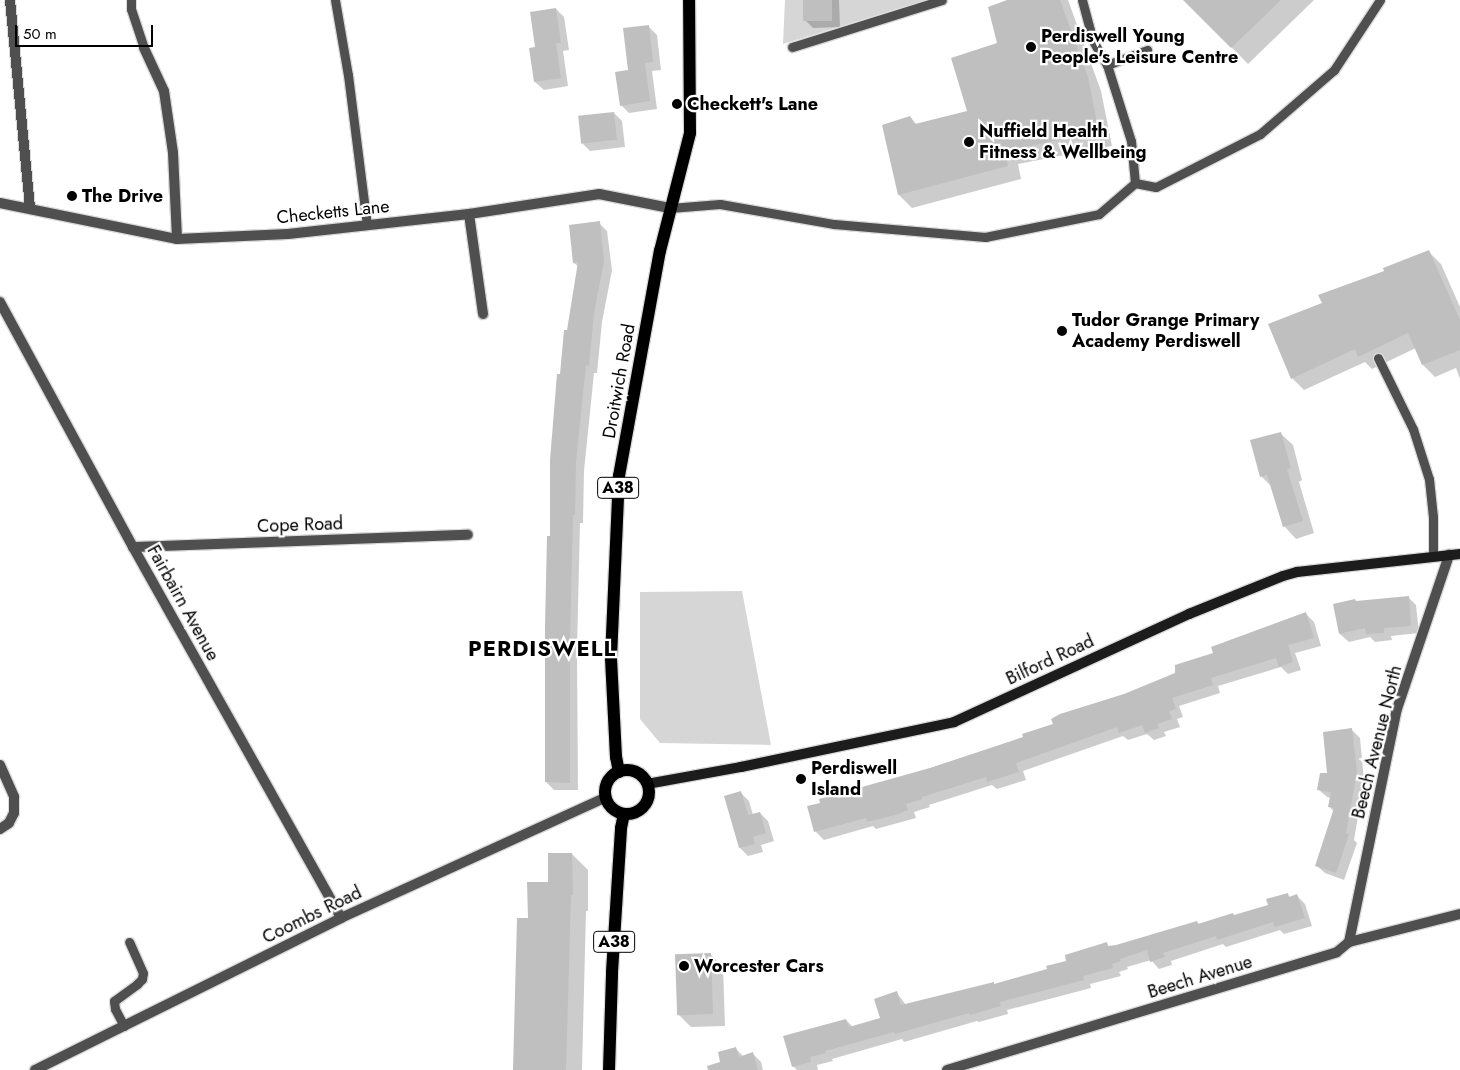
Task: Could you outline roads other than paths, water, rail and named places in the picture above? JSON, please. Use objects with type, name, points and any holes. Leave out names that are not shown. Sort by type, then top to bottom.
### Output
[{"type":"main road","name":"Droitwich Road","points":[[619,772],[616,757],[610,658],[619,476],[660,251],[690,133],[689,0]]},
{"type":"main road","name":"Bilford Road","points":[[647,784],[741,767],[954,722],[1189,614],[1283,576],[1298,572],[1455,554]]},
{"type":"main road","points":[[624,770],[635,771],[644,777],[647,784],[648,798],[643,807],[634,813],[624,814],[614,810],[607,802],[607,781],[614,773],[619,772],[624,770]]},
{"type":"main road","name":"A38","points":[[610,1070],[612,972],[621,828],[624,814]]},
{"type":"street","points":[[10,0],[30,208]]},
{"type":"street","points":[[144,48],[164,91],[173,153],[177,239]]},
{"type":"street","name":"Checketts Lane","points":[[0,203],[177,239],[288,234],[469,214],[599,194],[670,208]]},
{"type":"street","points":[[469,214],[483,314]]},
{"type":"street","name":"Fairbairn Avenue","points":[[0,302],[133,547],[341,918]]},
{"type":"street","name":"Cope Road","points":[[133,547],[468,535]]},
{"type":"street","name":"Beech Avenue North","points":[[1349,942],[1397,709],[1455,554]]},
{"type":"street","points":[[0,765],[14,797],[14,813],[10,823],[0,829]]},
{"type":"street","name":"Coombs Road","points":[[35,1070],[341,918],[606,797]]},
{"type":"street","name":"Beech Avenue","points":[[947,1070],[1337,952],[1349,942],[1460,914]]},
{"type":"lane","points":[[131,0],[144,48]]},
{"type":"lane","points":[[335,0],[348,75],[367,225]]},
{"type":"lane","points":[[792,47],[942,0]]},
{"type":"lane","points":[[1082,0],[1093,42],[1108,64],[1131,141],[1135,183]]},
{"type":"lane","points":[[1135,183],[1156,187],[1260,134],[1334,70],[1380,0]]},
{"type":"lane","points":[[1108,64],[1147,50]]},
{"type":"lane","points":[[670,208],[720,204],[834,224],[985,237],[1099,214],[1135,183]]},
{"type":"lane","points":[[1378,358],[1413,429],[1429,479],[1433,517],[1433,556]]},
{"type":"lane","points":[[124,1026],[115,1009],[114,1001],[137,984],[142,979],[143,973],[129,942]]},
{"type":"place","name":"Perdiswell Young People's Leisure Centre","points":[[1031,47]]},
{"type":"place","name":"Checkett's Lane","points":[[677,104]]},
{"type":"place","name":"Nuffield Health Fitness & Wellbeing","points":[[969,142]]},
{"type":"place","name":"The Drive","points":[[72,196]]},
{"type":"place","name":"Tudor Grange Primary Academy Perdiswell","points":[[1062,331]]},
{"type":"place","name":"Perdiswell Island","points":[[801,779]]},
{"type":"place","name":"Worcester Cars","points":[[684,966]]},
{"type":"district","name":"PERDISWELL","points":[[542,649]]}]
